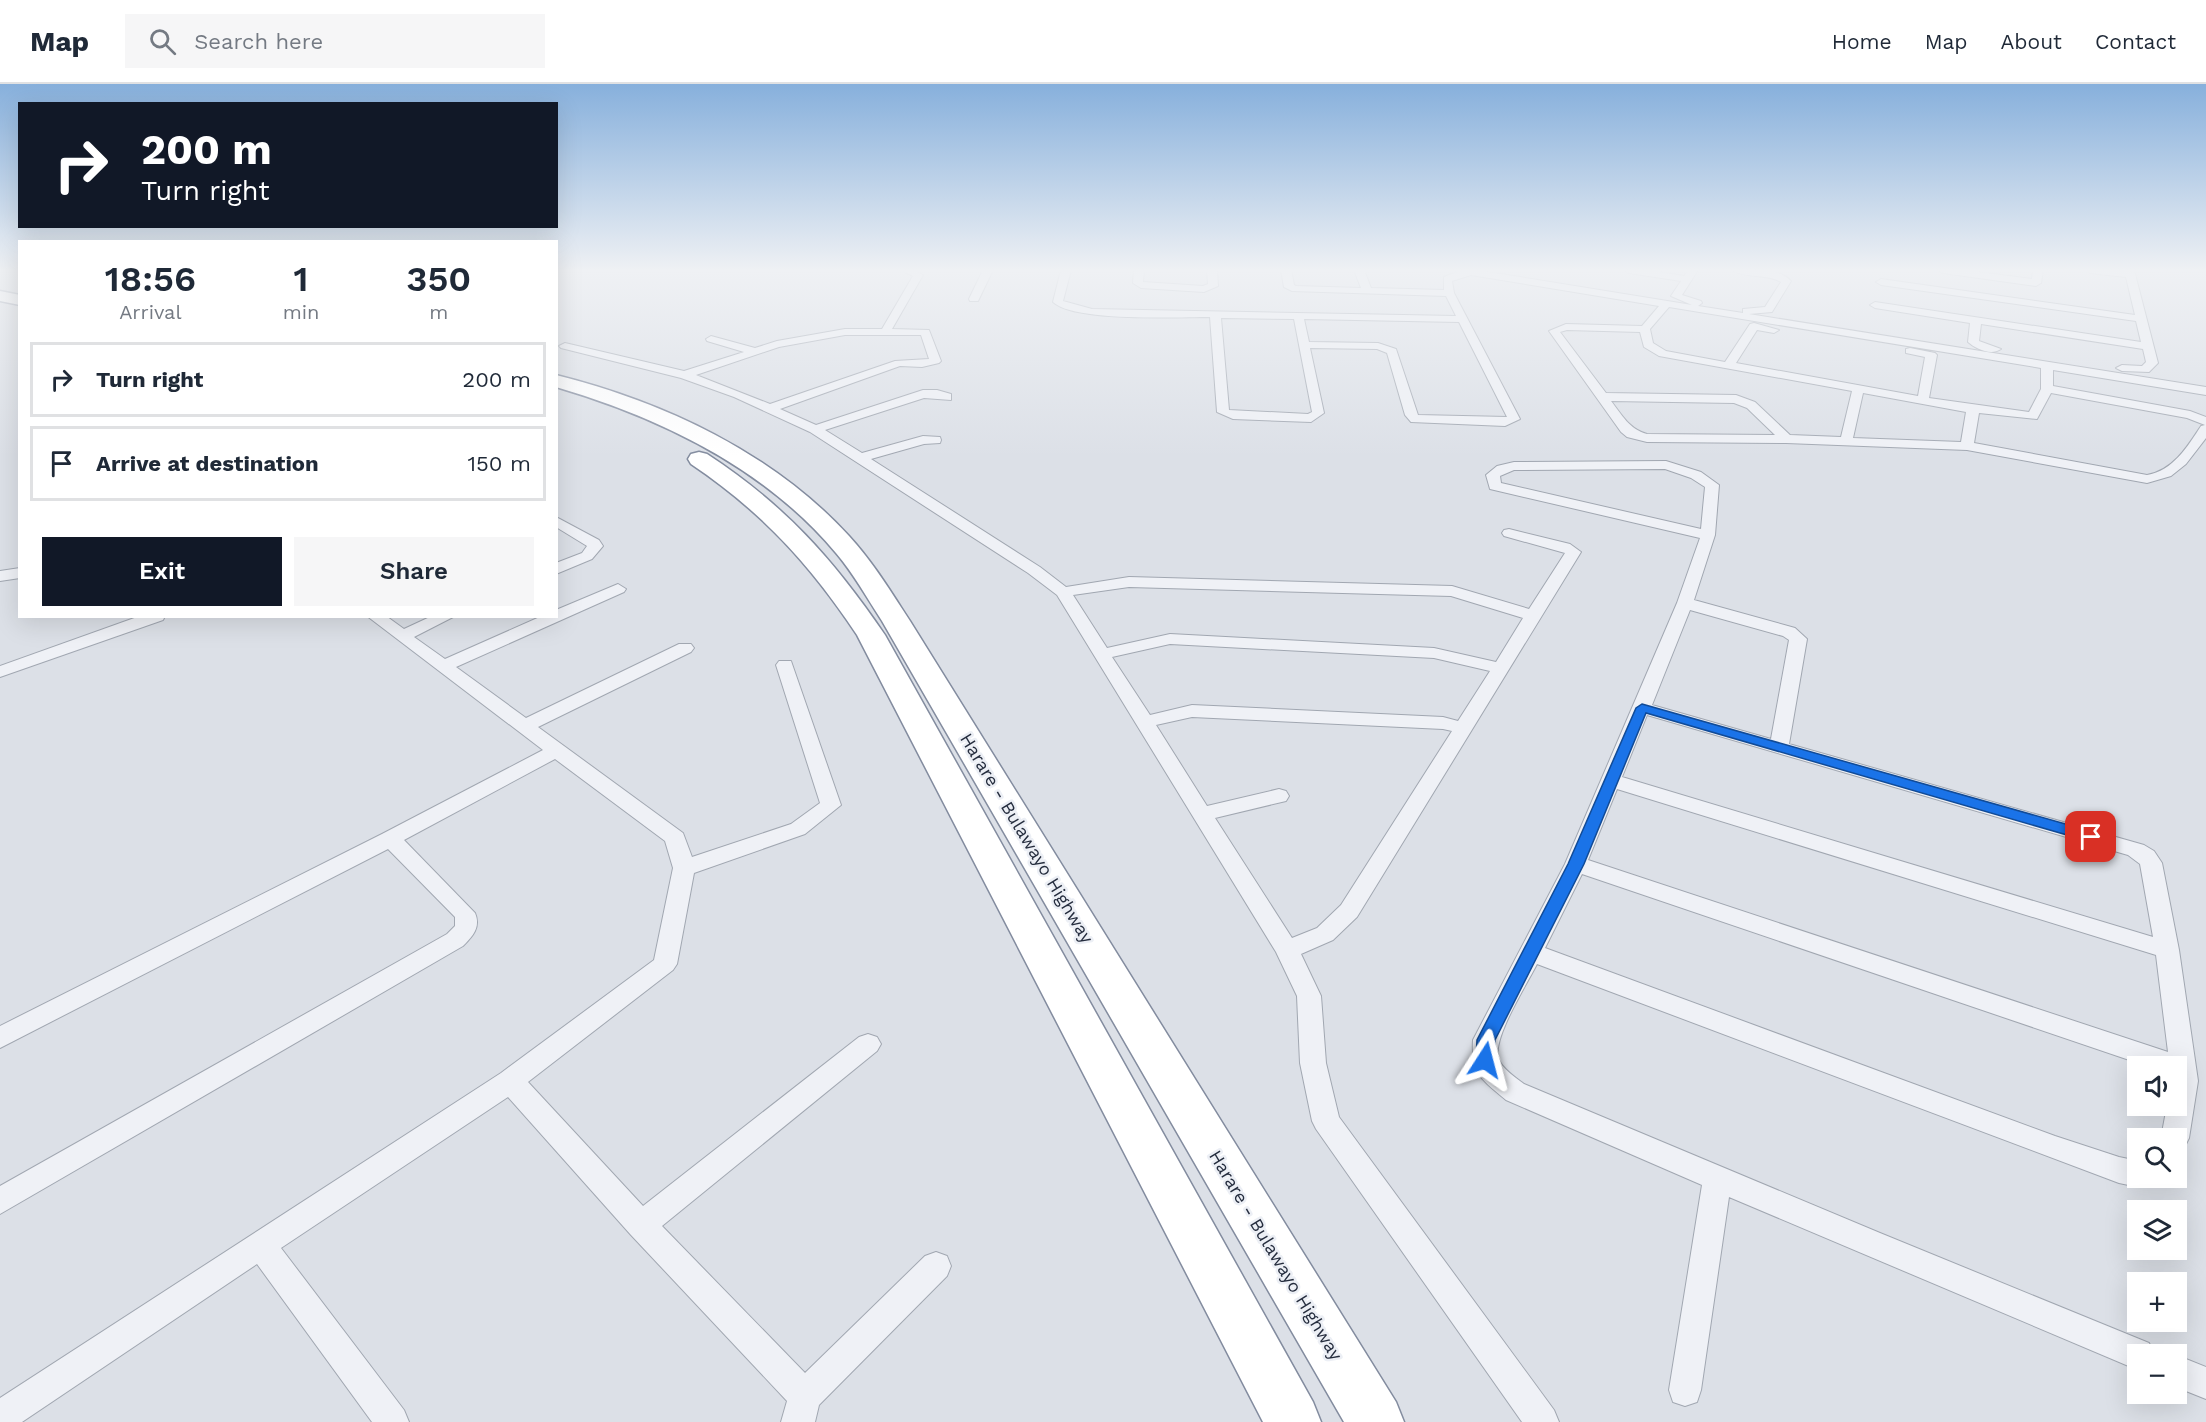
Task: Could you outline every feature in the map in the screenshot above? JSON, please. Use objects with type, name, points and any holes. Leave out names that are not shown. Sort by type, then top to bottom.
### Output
[{"type":"highway","name":"Harare - Bulawayo Highway","points":[[558,382],[644,411],[707,438],[764,474],[795,499],[837,538],[854,559],[896,621],[1376,1422]]},
{"type":"highway","name":"Harare - Bulawayo Highway","points":[[558,398],[632,424],[682,449],[722,474],[756,498],[806,545],[847,598],[877,645],[1293,1422]]},
{"type":"street","points":[[686,375],[777,344],[843,332]]},
{"type":"street","points":[[770,408],[899,363],[922,364],[934,361],[924,332]]},
{"type":"street","points":[[1217,332],[1223,412],[1226,414],[1316,416],[1318,413],[1301,332]]},
{"type":"street","points":[[1304,345],[1378,346],[1392,351],[1411,415],[1415,419],[1512,421],[1514,419],[1467,332]]},
{"type":"street","points":[[1555,332],[1628,431],[1640,436],[1967,446],[2122,476],[2157,479],[2181,464],[2206,429]]},
{"type":"street","points":[[1645,332],[1648,345],[1663,354],[1973,409],[2032,416],[2047,388],[2047,365]]},
{"type":"street","points":[[1729,365],[1750,332]]},
{"type":"street","points":[[1793,332],[1931,355],[1923,399]]},
{"type":"street","points":[[1842,332],[2206,391]]},
{"type":"street","points":[[1974,332],[1973,342],[1982,347],[2130,370],[2150,367],[2152,363],[2144,332]]},
{"type":"street","points":[[2058,332],[2147,346]]},
{"type":"street","points":[[711,339],[754,351]]},
{"type":"street","points":[[565,346],[686,375],[738,393],[815,429],[1034,570],[1064,592],[1287,950],[1309,996],[1313,1063],[1326,1121],[1542,1422]]},
{"type":"street","points":[[2047,388],[2190,415],[2206,422]]},
{"type":"street","points":[[1846,442],[1858,389]]},
{"type":"street","points":[[815,429],[923,394],[937,394],[947,398]]},
{"type":"street","points":[[1602,398],[1736,399],[1751,405],[1786,439]]},
{"type":"street","points":[[1967,446],[1973,409]]},
{"type":"street","points":[[860,458],[923,440],[934,440]]},
{"type":"street","points":[[1708,535],[1495,486],[1493,475],[1502,469],[1514,466],[1657,465],[1675,467],[1696,475],[1712,485],[1708,535],[1685,603],[1576,864],[1486,1040],[1485,1060],[1496,1076],[1515,1092],[1717,1179],[2127,1349]]},
{"type":"street","points":[[558,522],[594,543],[595,546],[587,556],[558,568]]},
{"type":"street","points":[[1287,950],[1325,934],[1349,911],[1573,552],[1565,547],[1509,533]]},
{"type":"street","points":[[0,576],[18,573]]},
{"type":"street","points":[[1064,592],[1129,582],[1452,591],[1533,616]]},
{"type":"street","points":[[558,616],[618,589]]},
{"type":"street","points":[[1685,603],[1789,632],[1798,639],[1779,747]]},
{"type":"street","points":[[0,672],[151,618]]},
{"type":"street","points":[[0,1417],[510,1081],[665,964],[684,868],[675,838],[378,618]]},
{"type":"street","points":[[402,636],[442,618]]},
{"type":"street","points":[[442,667],[553,618]]},
{"type":"street","points":[[1102,654],[1170,639],[1434,653],[1500,668]]},
{"type":"street","points":[[523,727],[685,648]]},
{"type":"street","points":[[684,868],[798,829],[831,805],[785,665]]},
{"type":"street","points":[[1642,708],[2136,850],[2146,856],[2151,863],[2167,950],[2181,1056]]},
{"type":"street","points":[[1145,722],[1192,711],[1443,723],[1463,728]]},
{"type":"street","points":[[0,1038],[390,839],[555,751]]},
{"type":"street","points":[[1610,780],[2167,950]]},
{"type":"street","points":[[1202,814],[1279,796]]},
{"type":"street","points":[[0,1201],[455,940],[467,926],[468,919],[390,839]]},
{"type":"street","points":[[1576,864],[2147,1056]]},
{"type":"street","points":[[1531,952],[2053,1147],[2127,1172]]},
{"type":"street","points":[[640,1225],[868,1044]]},
{"type":"street","points":[[510,1081],[802,1409],[936,1266]]},
{"type":"street","points":[[1686,1390],[1717,1179]]},
{"type":"street","points":[[261,1245],[392,1422]]},
{"type":"street","points":[[2187,1375],[2206,1383]]},
{"type":"route","points":[[1485,1060],[1486,1040],[1576,864],[1642,708],[2091,837]]}]
